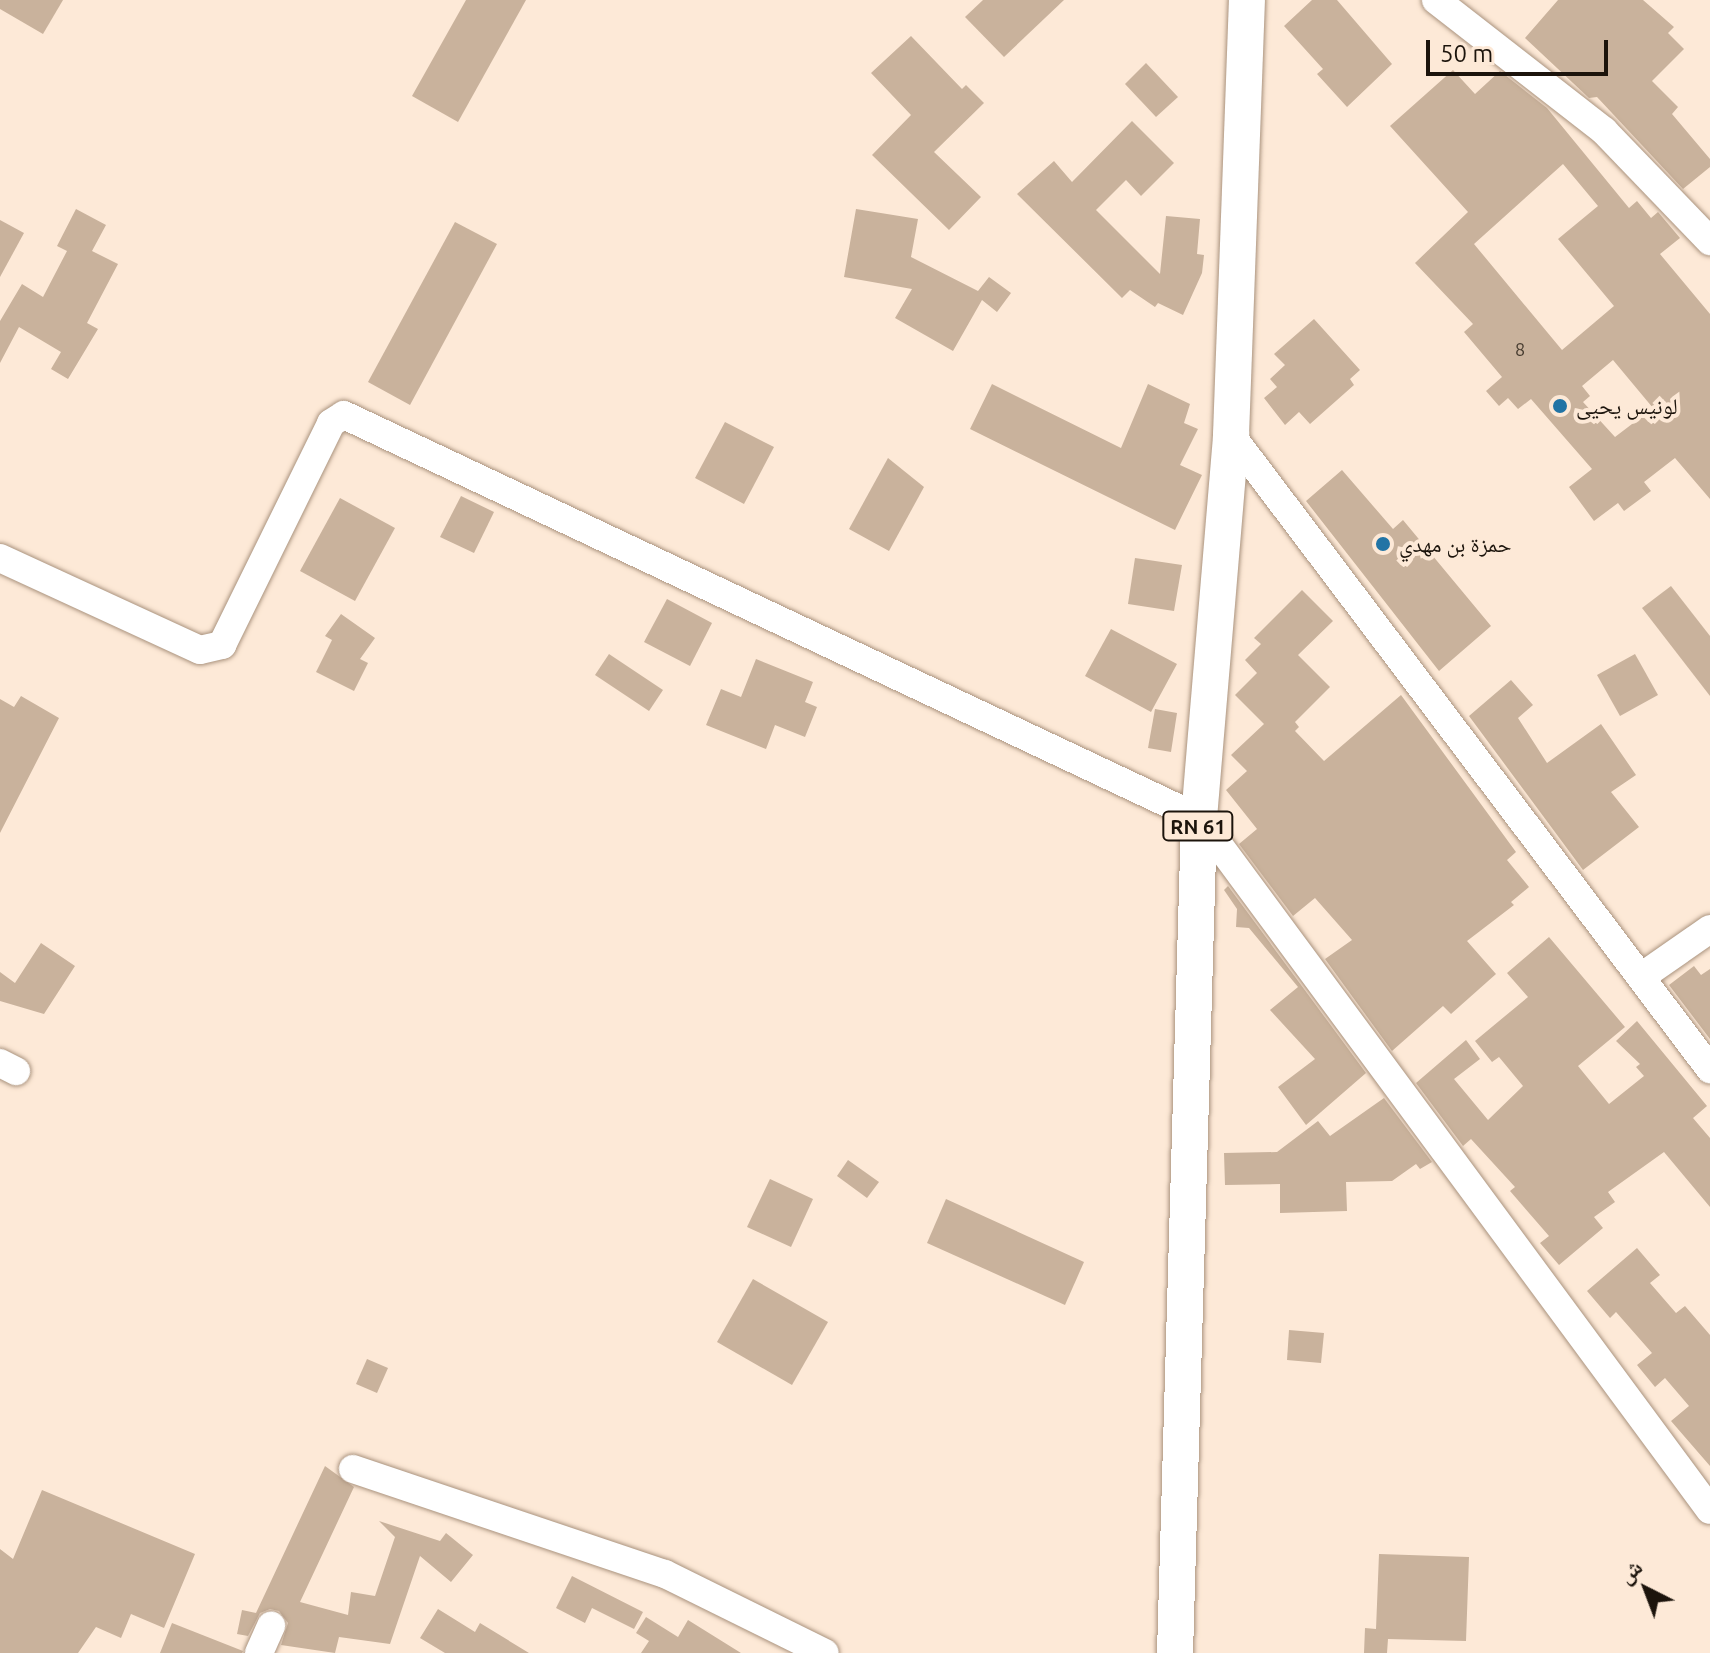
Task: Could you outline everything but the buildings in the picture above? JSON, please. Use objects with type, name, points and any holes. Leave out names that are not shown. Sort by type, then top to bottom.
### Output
[{"type":"main road","name":"RN 61","points":[[1175,1653],[1199,818],[1231,435],[1247,0]]},
{"type":"street","points":[[1436,0],[1604,131],[1710,241]]},
{"type":"street","points":[[0,558],[200,650],[222,645],[331,423],[344,415],[1199,818],[1710,1510]]},
{"type":"street","points":[[1231,435],[1710,1069]]},
{"type":"street","points":[[1641,977],[1710,929]]},
{"type":"street","points":[[353,1469],[665,1574],[825,1653]]},
{"type":"street","points":[[259,1653],[271,1626]]},
{"type":"place","name":"لونيس يحيى","points":[[1560,406]]},
{"type":"place","name":"حمزة بن مهدي","points":[[1383,544]]}]
